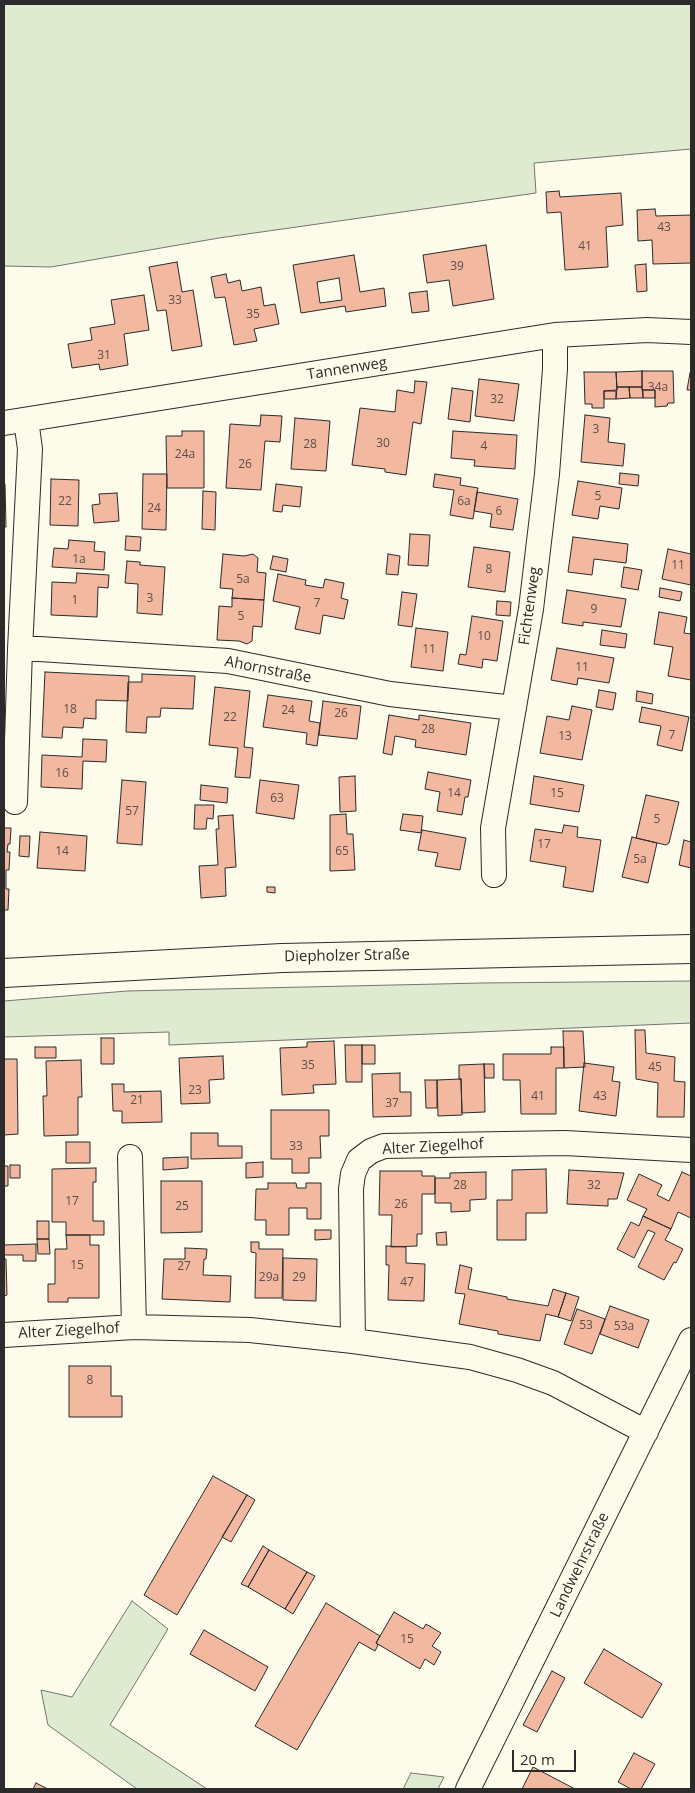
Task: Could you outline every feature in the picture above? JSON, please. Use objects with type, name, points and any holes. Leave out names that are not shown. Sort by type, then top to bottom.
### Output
[{"type":"main road","name":"Diepholzer Straße","points":[[4,973],[282,958],[691,949]]},
{"type":"street","name":"Tannenweg","points":[[15,422],[555,335],[647,330],[691,332]]},
{"type":"street","name":"Fichtenweg","points":[[494,875],[493,828],[531,608],[547,474],[555,369],[555,335]]},
{"type":"street","points":[[15,422],[30,449],[20,649],[15,802]]},
{"type":"street","name":"Ahornstraße","points":[[20,649],[228,661],[390,694],[514,708]]},
{"type":"street","name":"Alter Ziegelhof","points":[[353,1340],[351,1189],[353,1174],[359,1160],[371,1151],[384,1146],[556,1143],[691,1150]]},
{"type":"street","name":"Alter Ziegelhof","points":[[130,1157],[134,1327]]},
{"type":"street","name":"Alter Ziegelhof","points":[[4,1335],[134,1327],[250,1330],[353,1340],[470,1358],[517,1370],[553,1383],[646,1432]]},
{"type":"street","name":"Landwehrstraße","points":[[468,1789],[691,1340]]},
{"type":"green space","points":[[4,4],[691,4],[691,149],[534,163],[536,193],[219,238],[51,267],[4,266]]},
{"type":"green space","points":[[691,981],[691,1023],[169,1045],[169,1032],[4,1037],[4,1001],[127,991],[482,983]]},
{"type":"green space","points":[[132,1601],[168,1629],[110,1725],[207,1789],[137,1789],[48,1725],[41,1690],[72,1697]]},
{"type":"green space","points":[[411,1773],[444,1777],[438,1789],[403,1789]]},
{"type":"building","points":[[559,191],[560,197],[621,193],[623,225],[606,227],[608,267],[565,270],[561,212],[547,213],[546,192]]},
{"type":"building","points":[[655,209],[656,216],[691,215],[691,263],[653,264],[652,240],[638,241],[637,210]]},
{"type":"building","points":[[486,245],[494,299],[453,306],[449,280],[427,283],[423,255]]},
{"type":"building","points":[[354,255],[360,292],[384,288],[386,306],[346,312],[345,306],[301,313],[293,265]],"holes":[[[339,278],[342,300],[320,303],[317,282]]]},
{"type":"building","points":[[177,262],[182,292],[193,290],[202,346],[172,351],[166,310],[157,311],[149,267]]},
{"type":"building","points":[[646,264],[647,291],[637,292],[635,265]]},
{"type":"building","points":[[226,274],[228,283],[240,280],[242,291],[261,287],[264,306],[275,304],[279,324],[254,329],[257,341],[234,345],[225,297],[215,298],[211,277]]},
{"type":"building","points":[[427,291],[429,311],[412,313],[409,293]]},
{"type":"building","points":[[144,295],[149,330],[124,334],[128,365],[100,370],[99,364],[72,368],[68,344],[92,340],[90,328],[115,324],[111,300]]},
{"type":"building","points":[[642,371],[673,371],[674,403],[655,407],[655,390],[642,390]]},
{"type":"building","points":[[642,371],[642,387],[617,387],[616,372]]},
{"type":"building","points":[[584,372],[616,372],[617,390],[604,391],[604,408],[592,408],[592,404],[585,404]]},
{"type":"building","points":[[690,373],[691,390],[687,390]]},
{"type":"building","points":[[479,379],[519,384],[514,421],[475,416]]},
{"type":"building","points":[[415,381],[427,382],[421,424],[413,422],[406,475],[385,472],[385,469],[352,465],[360,408],[395,412],[397,390],[414,393]]},
{"type":"building","points":[[617,387],[629,387],[630,398],[616,399]]},
{"type":"building","points":[[629,387],[642,387],[643,398],[630,398]]},
{"type":"building","points":[[452,388],[473,391],[470,422],[448,419]]},
{"type":"building","points":[[643,390],[655,390],[655,398],[643,398]]},
{"type":"building","points":[[604,391],[616,391],[616,399],[604,399]]},
{"type":"building","points":[[261,415],[282,416],[280,442],[265,441],[261,490],[226,488],[230,424],[260,426]]},
{"type":"building","points":[[585,415],[610,418],[608,442],[625,444],[623,466],[581,462]]},
{"type":"building","points":[[295,418],[330,421],[326,471],[291,469]]},
{"type":"building","points":[[182,431],[204,431],[204,488],[167,488],[166,436],[182,436]]},
{"type":"building","points":[[453,431],[517,435],[515,469],[474,466],[475,460],[451,458]]},
{"type":"building","points":[[620,473],[639,475],[638,486],[619,484]]},
{"type":"building","points":[[143,474],[167,474],[166,530],[142,529]]},
{"type":"building","points":[[435,474],[461,478],[460,485],[478,488],[473,519],[450,515],[454,490],[433,487]]},
{"type":"building","points":[[51,479],[79,480],[78,526],[50,525]]},
{"type":"building","points":[[578,481],[622,488],[619,509],[600,506],[598,519],[572,515]]},
{"type":"building","points":[[5,484],[6,527],[4,527]]},
{"type":"building","points":[[276,484],[302,487],[300,507],[283,505],[282,512],[273,511]]},
{"type":"building","points":[[203,491],[216,492],[215,530],[202,529]]},
{"type":"building","points":[[477,492],[518,499],[513,530],[490,527],[492,514],[474,511]]},
{"type":"building","points":[[117,493],[119,521],[94,523],[92,505],[100,504],[99,494]]},
{"type":"building","points":[[410,534],[430,535],[428,566],[408,565]]},
{"type":"building","points":[[126,536],[141,537],[140,551],[125,550]]},
{"type":"building","points":[[573,537],[628,544],[626,563],[594,559],[592,575],[568,572]]},
{"type":"building","points":[[69,540],[95,542],[94,551],[105,552],[104,570],[52,567],[54,548],[68,549]]},
{"type":"building","points":[[474,547],[510,552],[505,592],[468,587]]},
{"type":"building","points":[[668,549],[691,554],[691,585],[662,579]]},
{"type":"building","points":[[223,554],[244,556],[253,554],[258,558],[257,572],[266,573],[264,600],[232,598],[233,589],[220,588]]},
{"type":"building","points":[[388,554],[400,556],[398,575],[386,574]]},
{"type":"building","points":[[273,556],[288,559],[286,572],[270,569]]},
{"type":"building","points":[[127,561],[140,562],[140,565],[165,567],[162,615],[137,613],[138,584],[125,583]]},
{"type":"building","points":[[624,567],[642,570],[638,590],[621,587]]},
{"type":"building","points":[[77,573],[109,575],[108,588],[98,587],[97,617],[51,615],[52,582],[76,583]]},
{"type":"building","points":[[278,574],[306,580],[305,585],[323,588],[325,579],[344,583],[341,598],[348,600],[344,619],[323,615],[320,634],[295,629],[300,607],[273,601]]},
{"type":"building","points":[[660,588],[682,592],[680,601],[659,597]]},
{"type":"building","points":[[567,590],[626,599],[621,627],[583,622],[583,626],[562,623]]},
{"type":"building","points":[[402,592],[417,594],[412,627],[398,625]]},
{"type":"building","points":[[232,598],[264,600],[262,627],[253,626],[252,641],[247,644],[239,641],[217,640],[219,606],[232,607]]},
{"type":"building","points":[[497,601],[511,602],[510,616],[496,615]]},
{"type":"building","points":[[659,612],[687,617],[684,633],[691,634],[691,680],[668,676],[673,647],[654,644]]},
{"type":"building","points":[[472,616],[503,621],[497,661],[483,659],[482,668],[458,664],[460,654],[466,655]]},
{"type":"building","points":[[416,628],[448,632],[443,671],[411,667]]},
{"type":"building","points":[[602,630],[627,634],[625,648],[600,645]]},
{"type":"building","points":[[557,648],[614,658],[609,683],[578,678],[577,685],[551,680]]},
{"type":"building","points":[[45,672],[129,676],[128,701],[96,700],[96,719],[84,718],[83,728],[63,727],[62,738],[42,737]]},
{"type":"building","points":[[142,674],[195,676],[193,709],[161,708],[160,717],[147,717],[146,733],[126,732],[128,682],[142,682]]},
{"type":"building","points":[[215,687],[250,691],[244,747],[253,748],[250,778],[235,777],[238,748],[209,745]]},
{"type":"building","points":[[599,690],[616,693],[613,710],[596,707]]},
{"type":"building","points":[[637,691],[653,694],[652,704],[636,701]]},
{"type":"building","points":[[268,695],[312,701],[309,721],[320,723],[317,746],[306,744],[307,733],[263,727]]},
{"type":"building","points":[[323,701],[361,706],[357,739],[319,735]]},
{"type":"building","points":[[572,706],[592,710],[582,760],[540,753],[547,716],[569,720]]},
{"type":"building","points":[[642,707],[689,717],[682,751],[657,745],[661,726],[639,722]]},
{"type":"building","points":[[389,715],[419,720],[419,715],[471,723],[466,755],[415,747],[416,740],[395,736],[392,755],[383,753]]},
{"type":"building","points":[[83,739],[107,740],[106,762],[83,761],[82,789],[41,787],[42,755],[82,757]]},
{"type":"building","points":[[428,772],[471,780],[468,797],[465,797],[462,815],[437,811],[440,792],[425,789]]},
{"type":"building","points":[[355,776],[356,811],[340,812],[339,777]]},
{"type":"building","points":[[534,776],[584,785],[579,812],[530,804]]},
{"type":"building","points":[[122,780],[146,782],[142,845],[117,843]]},
{"type":"building","points":[[260,780],[299,785],[294,819],[256,813]]},
{"type":"building","points":[[201,785],[228,788],[227,803],[200,800]]},
{"type":"building","points":[[646,795],[679,802],[669,843],[666,845],[636,838]]},
{"type":"building","points":[[195,805],[214,805],[213,819],[207,818],[206,829],[194,829]]},
{"type":"building","points":[[346,814],[347,834],[353,834],[355,870],[330,871],[330,815]]},
{"type":"building","points":[[403,814],[423,816],[421,833],[400,830]]},
{"type":"building","points":[[233,815],[236,867],[225,868],[226,896],[201,898],[199,866],[218,865],[216,829],[219,829],[218,816]]},
{"type":"building","points":[[564,825],[578,827],[577,837],[601,840],[593,892],[563,887],[566,867],[530,861],[535,829],[562,833]]},
{"type":"building","points":[[4,828],[11,828],[10,844],[8,844],[7,852],[10,852],[9,870],[6,870],[6,889],[9,889],[8,910],[4,910]]},
{"type":"building","points":[[422,830],[466,838],[460,870],[435,866],[438,853],[418,850]]},
{"type":"building","points":[[40,832],[87,836],[85,871],[37,868]]},
{"type":"building","points":[[20,836],[30,836],[29,857],[19,856]]},
{"type":"building","points":[[632,837],[657,843],[648,883],[622,877]]},
{"type":"building","points":[[684,840],[691,842],[691,868],[679,865]]},
{"type":"building","points":[[267,887],[275,887],[275,893],[267,892]]},
{"type":"building","points":[[635,1030],[645,1030],[646,1053],[675,1057],[674,1081],[685,1082],[684,1117],[657,1117],[658,1083],[636,1079]]},
{"type":"building","points":[[563,1031],[583,1031],[585,1067],[564,1068]]},
{"type":"building","points":[[101,1038],[114,1038],[114,1064],[101,1064]]},
{"type":"building","points":[[334,1041],[336,1084],[313,1085],[314,1093],[282,1095],[280,1048],[307,1047],[307,1042]]},
{"type":"building","points":[[345,1045],[362,1045],[362,1082],[346,1082]]},
{"type":"building","points":[[362,1045],[375,1045],[375,1064],[362,1064]]},
{"type":"building","points":[[35,1047],[56,1047],[56,1058],[35,1058]]},
{"type":"building","points":[[551,1047],[564,1047],[564,1068],[556,1068],[556,1114],[521,1114],[520,1080],[503,1080],[503,1054],[551,1054]]},
{"type":"building","points":[[223,1056],[224,1079],[209,1080],[210,1103],[181,1104],[179,1058]]},
{"type":"building","points":[[4,1059],[17,1059],[18,1134],[4,1135]]},
{"type":"building","points":[[81,1060],[82,1097],[78,1097],[78,1135],[44,1136],[43,1096],[47,1096],[46,1061]]},
{"type":"building","points":[[584,1063],[614,1067],[612,1081],[620,1082],[616,1116],[579,1111]]},
{"type":"building","points":[[484,1064],[494,1064],[494,1078],[485,1078]]},
{"type":"building","points":[[484,1064],[485,1112],[462,1113],[459,1065]]},
{"type":"building","points":[[400,1073],[400,1092],[411,1092],[411,1116],[373,1117],[372,1074]]},
{"type":"building","points":[[461,1079],[462,1115],[438,1116],[437,1080]]},
{"type":"building","points":[[425,1080],[437,1080],[437,1108],[426,1108]]},
{"type":"building","points":[[112,1084],[124,1084],[124,1092],[161,1091],[162,1122],[122,1123],[122,1111],[113,1111]]},
{"type":"building","points":[[271,1110],[329,1110],[329,1136],[320,1136],[321,1158],[309,1158],[309,1173],[292,1173],[292,1159],[271,1159]]},
{"type":"building","points":[[191,1133],[218,1133],[218,1146],[242,1146],[242,1158],[191,1159]]},
{"type":"building","points":[[66,1142],[90,1142],[90,1163],[66,1163]]},
{"type":"building","points":[[188,1157],[188,1168],[163,1170],[163,1158]]},
{"type":"building","points":[[263,1162],[263,1177],[246,1178],[246,1163]]},
{"type":"building","points":[[10,1165],[20,1165],[20,1178],[10,1178]]},
{"type":"building","points":[[4,1166],[8,1166],[8,1186],[4,1186]]},
{"type":"building","points":[[96,1168],[96,1182],[93,1182],[93,1221],[104,1221],[104,1235],[66,1235],[66,1222],[52,1222],[52,1169]]},
{"type":"building","points":[[546,1169],[547,1213],[526,1213],[526,1240],[497,1240],[497,1200],[512,1200],[512,1170]]},
{"type":"building","points":[[569,1170],[624,1173],[617,1199],[608,1199],[608,1206],[567,1204]]},
{"type":"building","points":[[380,1171],[422,1171],[422,1176],[435,1176],[435,1194],[422,1194],[422,1234],[417,1234],[417,1246],[391,1247],[392,1215],[379,1215]]},
{"type":"building","points":[[486,1172],[486,1199],[470,1200],[470,1211],[451,1212],[451,1203],[435,1203],[435,1178],[450,1178],[450,1173]]},
{"type":"building","points":[[682,1172],[691,1176],[691,1218],[678,1212],[671,1229],[643,1216],[647,1209],[627,1200],[639,1174],[662,1185],[657,1195],[669,1201]]},
{"type":"building","points":[[161,1181],[202,1181],[202,1232],[161,1233]]},
{"type":"building","points":[[268,1183],[296,1183],[297,1188],[306,1188],[306,1183],[321,1183],[321,1219],[307,1219],[307,1208],[289,1208],[289,1235],[266,1235],[266,1220],[255,1220],[256,1189],[268,1189]]},
{"type":"building","points":[[643,1216],[671,1229],[665,1240],[683,1249],[664,1280],[638,1267],[655,1233],[648,1230],[634,1258],[617,1249],[631,1222],[639,1226]]},
{"type":"building","points":[[37,1221],[49,1221],[49,1239],[37,1239]]},
{"type":"building","points":[[315,1230],[331,1230],[331,1239],[315,1240]]},
{"type":"building","points":[[446,1232],[447,1245],[437,1245],[436,1233]]},
{"type":"building","points":[[66,1235],[90,1235],[90,1245],[99,1245],[99,1298],[68,1298],[68,1302],[48,1302],[48,1284],[55,1284],[55,1249],[67,1249]]},
{"type":"building","points":[[37,1239],[49,1239],[50,1254],[38,1254]]},
{"type":"building","points":[[251,1242],[259,1242],[259,1249],[283,1249],[282,1298],[255,1298],[256,1253],[251,1252]]},
{"type":"building","points":[[36,1244],[36,1261],[23,1261],[23,1255],[4,1255],[4,1245]]},
{"type":"building","points":[[386,1246],[406,1247],[406,1263],[425,1264],[424,1301],[388,1300],[389,1265],[386,1265]]},
{"type":"building","points":[[185,1248],[207,1249],[203,1275],[231,1276],[230,1302],[162,1299],[164,1259],[185,1259]]},
{"type":"building","points":[[283,1258],[317,1259],[316,1301],[283,1300]]},
{"type":"building","points":[[4,1259],[6,1259],[7,1295],[4,1296]]},
{"type":"building","points":[[460,1265],[472,1268],[468,1289],[507,1297],[507,1299],[548,1306],[553,1289],[566,1293],[558,1317],[546,1314],[540,1341],[498,1334],[498,1331],[459,1324],[465,1294],[455,1293]]},
{"type":"building","points":[[566,1293],[579,1297],[571,1321],[558,1317]]},
{"type":"building","points":[[610,1306],[649,1320],[638,1348],[600,1334]]},
{"type":"building","points":[[577,1309],[605,1319],[592,1354],[564,1344]]},
{"type":"building","points":[[69,1366],[111,1366],[111,1396],[122,1396],[122,1417],[69,1417]]},
{"type":"building","points":[[213,1476],[247,1495],[177,1615],[144,1595]]},
{"type":"building","points":[[247,1495],[255,1500],[231,1542],[222,1537]]},
{"type":"building","points":[[263,1546],[269,1550],[248,1587],[241,1584]]},
{"type":"building","points":[[269,1550],[307,1572],[285,1609],[248,1587]]},
{"type":"building","points":[[307,1572],[315,1576],[293,1614],[285,1609]]},
{"type":"building","points":[[326,1603],[380,1636],[376,1643],[378,1645],[375,1651],[359,1642],[297,1750],[255,1726]]},
{"type":"building","points":[[394,1612],[423,1629],[426,1624],[441,1633],[432,1646],[441,1652],[434,1665],[425,1659],[420,1669],[376,1643]]},
{"type":"building","points":[[204,1630],[268,1667],[255,1691],[190,1654]]},
{"type":"building","points":[[604,1649],[662,1684],[642,1718],[584,1683]]},
{"type":"building","points":[[552,1671],[565,1678],[537,1732],[523,1725]]},
{"type":"building","points":[[634,1753],[655,1764],[641,1789],[631,1789],[618,1782]]},
{"type":"building","points":[[533,1767],[575,1789],[522,1789]]},
{"type":"building","points":[[36,1783],[48,1789],[33,1789]]}]
